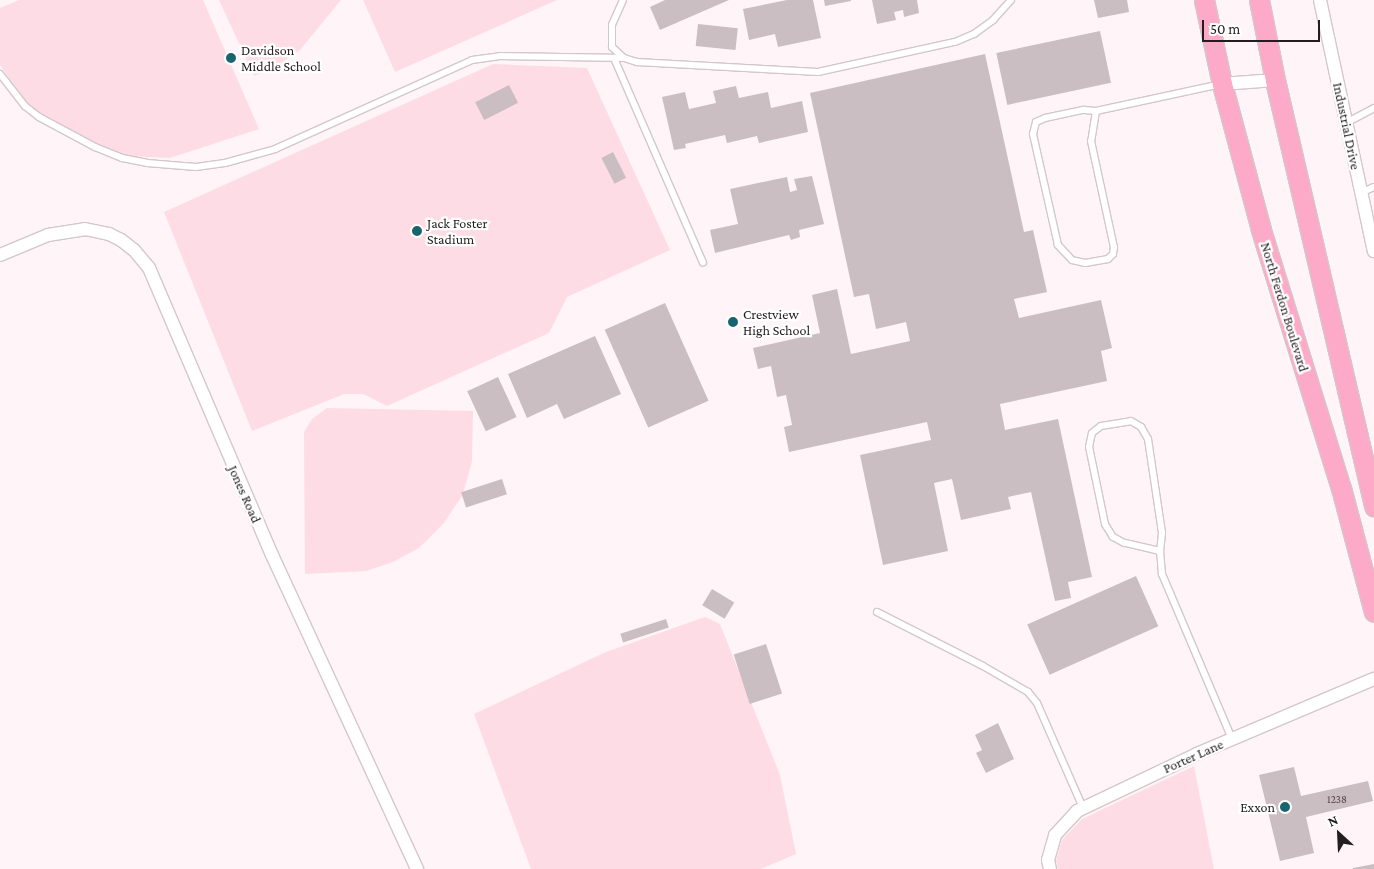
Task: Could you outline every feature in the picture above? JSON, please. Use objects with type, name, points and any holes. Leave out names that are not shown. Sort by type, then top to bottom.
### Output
[{"type":"main road","name":"North Ferdon Boulevard","points":[[1204,0],[1222,84],[1261,230],[1341,488],[1374,612]]},
{"type":"main road","points":[[1259,0],[1275,80],[1374,507]]},
{"type":"street","name":"Industrial Drive","points":[[1320,0],[1374,252]]},
{"type":"street","points":[[1222,84],[1275,80]]},
{"type":"street","name":"Jones Road","points":[[0,255],[48,235],[85,229],[109,234],[121,240],[134,250],[149,268],[272,555],[416,869]]},
{"type":"street","name":"Porter Lane","points":[[1050,869],[1048,860],[1055,835],[1076,811],[1232,739],[1374,679]]},
{"type":"lane","points":[[623,0],[612,25],[612,46],[624,58]]},
{"type":"lane","points":[[0,74],[25,106],[39,117],[95,147],[122,158],[147,163],[196,167],[225,163],[275,149],[472,60],[500,56],[624,58],[637,62],[818,72],[955,42],[974,34],[993,20],[1011,0]]},
{"type":"lane","points":[[614,58],[703,263]]},
{"type":"lane","points":[[1096,111],[1091,141],[1114,247],[1113,254],[1108,259],[1085,263],[1072,260],[1058,245],[1033,134],[1036,122],[1045,118],[1084,110],[1096,111],[1222,84]]},
{"type":"lane","points":[[1346,123],[1374,108]]},
{"type":"lane","points":[[1361,193],[1374,187]]},
{"type":"lane","points":[[1160,551],[1124,543],[1113,537],[1105,524],[1089,447],[1092,433],[1101,426],[1131,421],[1141,426],[1148,439],[1162,534],[1160,551],[1162,574],[1232,739]]},
{"type":"lane","points":[[877,612],[968,658],[1028,692],[1037,703],[1083,808]]},
{"type":"shaded area","points":[[19,0],[203,0],[259,129],[170,158],[126,156],[77,139],[27,105],[0,65],[0,8]]},
{"type":"shaded area","points":[[219,0],[341,0],[300,50],[272,69],[254,76]]},
{"type":"shaded area","points":[[363,0],[557,0],[395,72]]},
{"type":"shaded area","name":"Jack Foster Stadium","points":[[493,64],[587,68],[670,250],[567,297],[549,333],[387,406],[363,394],[344,394],[252,431],[164,212]]},
{"type":"shaded area","points":[[327,408],[473,411],[472,461],[463,494],[444,523],[419,548],[393,562],[366,571],[305,574],[304,432],[312,419]]},
{"type":"shaded area","points":[[705,617],[720,624],[780,775],[796,854],[761,869],[531,869],[474,714],[606,652]]},
{"type":"shaded area","points":[[1194,766],[1214,869],[1058,869],[1056,861],[1062,840],[1082,819]]},
{"type":"building","points":[[665,0],[729,0],[660,30],[650,7]]},
{"type":"building","points":[[787,0],[813,0],[821,38],[778,47],[775,34],[749,40],[743,9]]},
{"type":"building","points":[[824,0],[851,0],[851,1],[825,6]]},
{"type":"building","points":[[872,0],[917,0],[919,13],[904,17],[903,10],[894,12],[896,20],[877,24]]},
{"type":"building","points":[[1094,0],[1127,0],[1129,12],[1098,18]]},
{"type":"building","points":[[698,24],[738,28],[735,50],[696,46]]},
{"type":"building","points":[[1100,31],[1111,83],[1007,105],[996,53]]},
{"type":"building","points":[[985,54],[1024,232],[1033,230],[1047,292],[1014,299],[1019,318],[1101,300],[1112,348],[1101,351],[1107,381],[1000,404],[1005,430],[1058,419],[1092,577],[1068,582],[1071,598],[1055,601],[1031,492],[1008,497],[1011,509],[961,520],[952,479],[934,483],[948,551],[883,565],[860,455],[931,440],[927,422],[789,452],[784,427],[792,425],[786,395],[777,397],[771,366],[758,369],[753,348],[820,333],[812,295],[837,289],[851,354],[910,341],[906,322],[876,329],[869,294],[854,297],[810,93]]},
{"type":"building","points":[[509,85],[518,103],[484,120],[475,102]]},
{"type":"building","points":[[736,86],[739,98],[768,92],[771,108],[802,101],[808,132],[759,143],[757,136],[727,143],[725,135],[685,144],[686,148],[674,150],[662,97],[685,92],[689,109],[716,103],[713,91]]},
{"type":"building","points":[[613,152],[626,178],[615,184],[601,158]]},
{"type":"building","points":[[812,176],[824,224],[799,230],[800,237],[791,240],[789,235],[715,253],[710,230],[738,224],[730,189],[787,177],[790,192],[797,190],[794,179]]},
{"type":"building","points":[[665,303],[709,401],[648,428],[605,330]]},
{"type":"building","points":[[595,336],[621,394],[564,419],[557,404],[527,418],[508,374]]},
{"type":"building","points":[[498,377],[517,417],[486,431],[467,391]]},
{"type":"building","points":[[502,479],[507,494],[466,508],[461,492]]},
{"type":"building","points":[[1136,576],[1158,626],[1050,675],[1027,624]]},
{"type":"building","points":[[712,589],[734,602],[725,619],[702,605]]},
{"type":"building","points":[[666,619],[669,628],[623,642],[620,634]]},
{"type":"building","points":[[766,644],[782,693],[750,704],[734,655]]},
{"type":"building","points":[[998,723],[1014,759],[986,773],[976,753],[982,750],[975,735]]},
{"type":"building","name":"Exxon","points":[[1294,767],[1301,796],[1368,781],[1373,801],[1306,817],[1314,853],[1280,861],[1259,775]]},
{"type":"building","points":[[1374,864],[1374,869],[1353,869],[1353,868]]},
{"type":"place","name":"Davidson Middle School","points":[[231,58]]},
{"type":"place","name":"Jack Foster Stadium","points":[[417,231]]},
{"type":"place","name":"Crestview High School","points":[[733,322]]},
{"type":"place","name":"Exxon","points":[[1285,807]]}]
